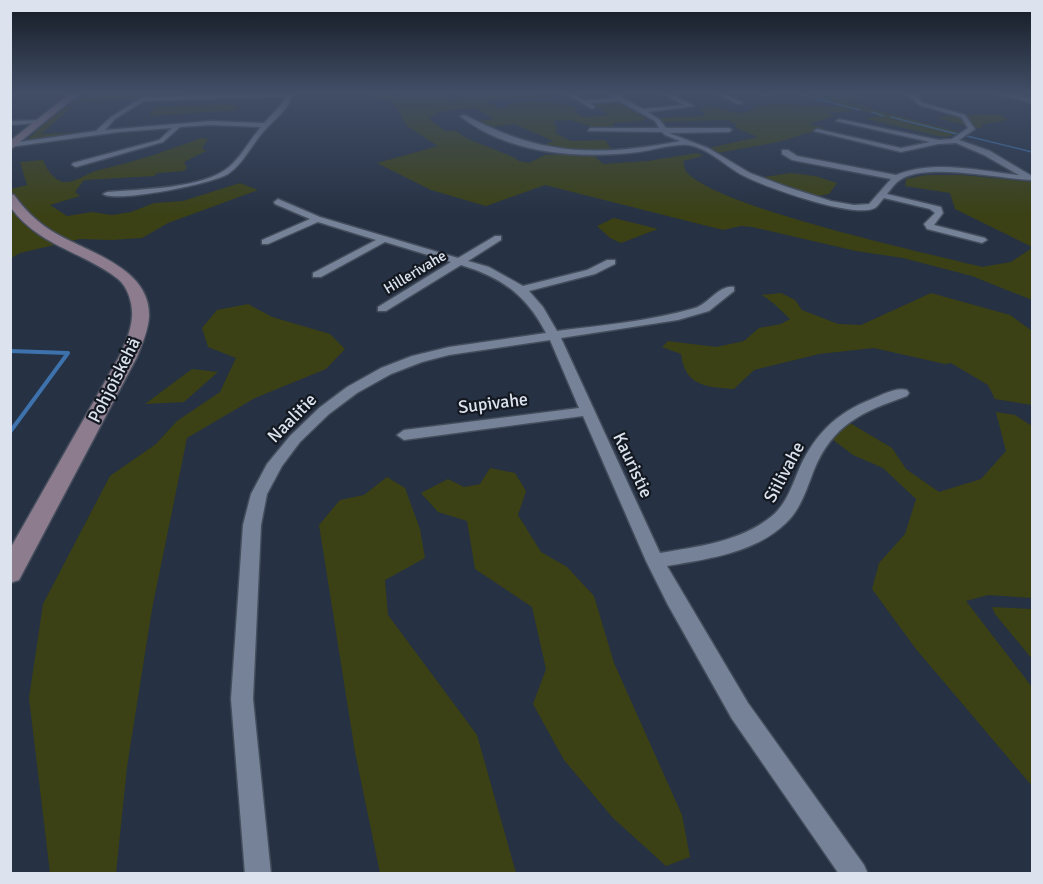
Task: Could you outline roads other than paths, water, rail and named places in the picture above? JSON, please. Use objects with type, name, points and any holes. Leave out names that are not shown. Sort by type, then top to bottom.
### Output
[{"type":"main road","points":[[11,146],[25,133]]},
{"type":"main road","name":"Pohjoiskehä","points":[[10,197],[25,217],[39,228],[124,277],[135,289],[142,315],[141,327],[128,357],[10,573]]},
{"type":"street","points":[[11,146],[96,133]]},
{"type":"street","points":[[76,165],[161,141],[170,133]]},
{"type":"street","points":[[106,194],[170,189],[221,175],[231,169],[259,133]]},
{"type":"street","points":[[498,133],[509,139],[562,152],[657,148],[688,142]]},
{"type":"street","points":[[666,133],[706,149],[747,175],[808,197],[862,208],[872,206],[898,178],[910,173],[944,171],[1032,178]]},
{"type":"street","points":[[827,133],[901,150],[939,142],[957,141],[987,153],[1032,178]]},
{"type":"street","points":[[897,133],[939,142]]},
{"type":"street","points":[[957,141],[955,139],[957,137],[965,133]]},
{"type":"street","points":[[785,152],[795,158],[898,178]]},
{"type":"street","points":[[883,195],[938,209],[939,213],[929,224],[930,227],[982,240]]},
{"type":"street","name":"Kauristie","points":[[278,202],[317,219],[463,261],[500,275],[522,290],[539,309],[554,336],[655,561],[740,711],[855,873]]},
{"type":"street","points":[[265,242],[317,219]]},
{"type":"street","name":"Hillerivahe","points":[[382,309],[498,238]]},
{"type":"street","points":[[317,275],[384,239]]},
{"type":"street","points":[[522,290],[591,272],[611,262]]},
{"type":"street","name":"Naalitie","points":[[258,873],[242,699],[252,525],[259,494],[275,464],[324,411],[352,390],[386,371],[449,351],[694,313],[705,309],[730,289]]},
{"type":"street","name":"Siilivahe","points":[[655,561],[714,550],[751,539],[781,519],[796,495],[825,437],[840,420],[856,409],[902,393]]},
{"type":"street","name":"Supivahe","points":[[404,435],[587,411]]},
{"type":"waterway","points":[[967,136],[1032,152]]},
{"type":"waterway","points":[[10,351],[68,353],[10,432]]}]
